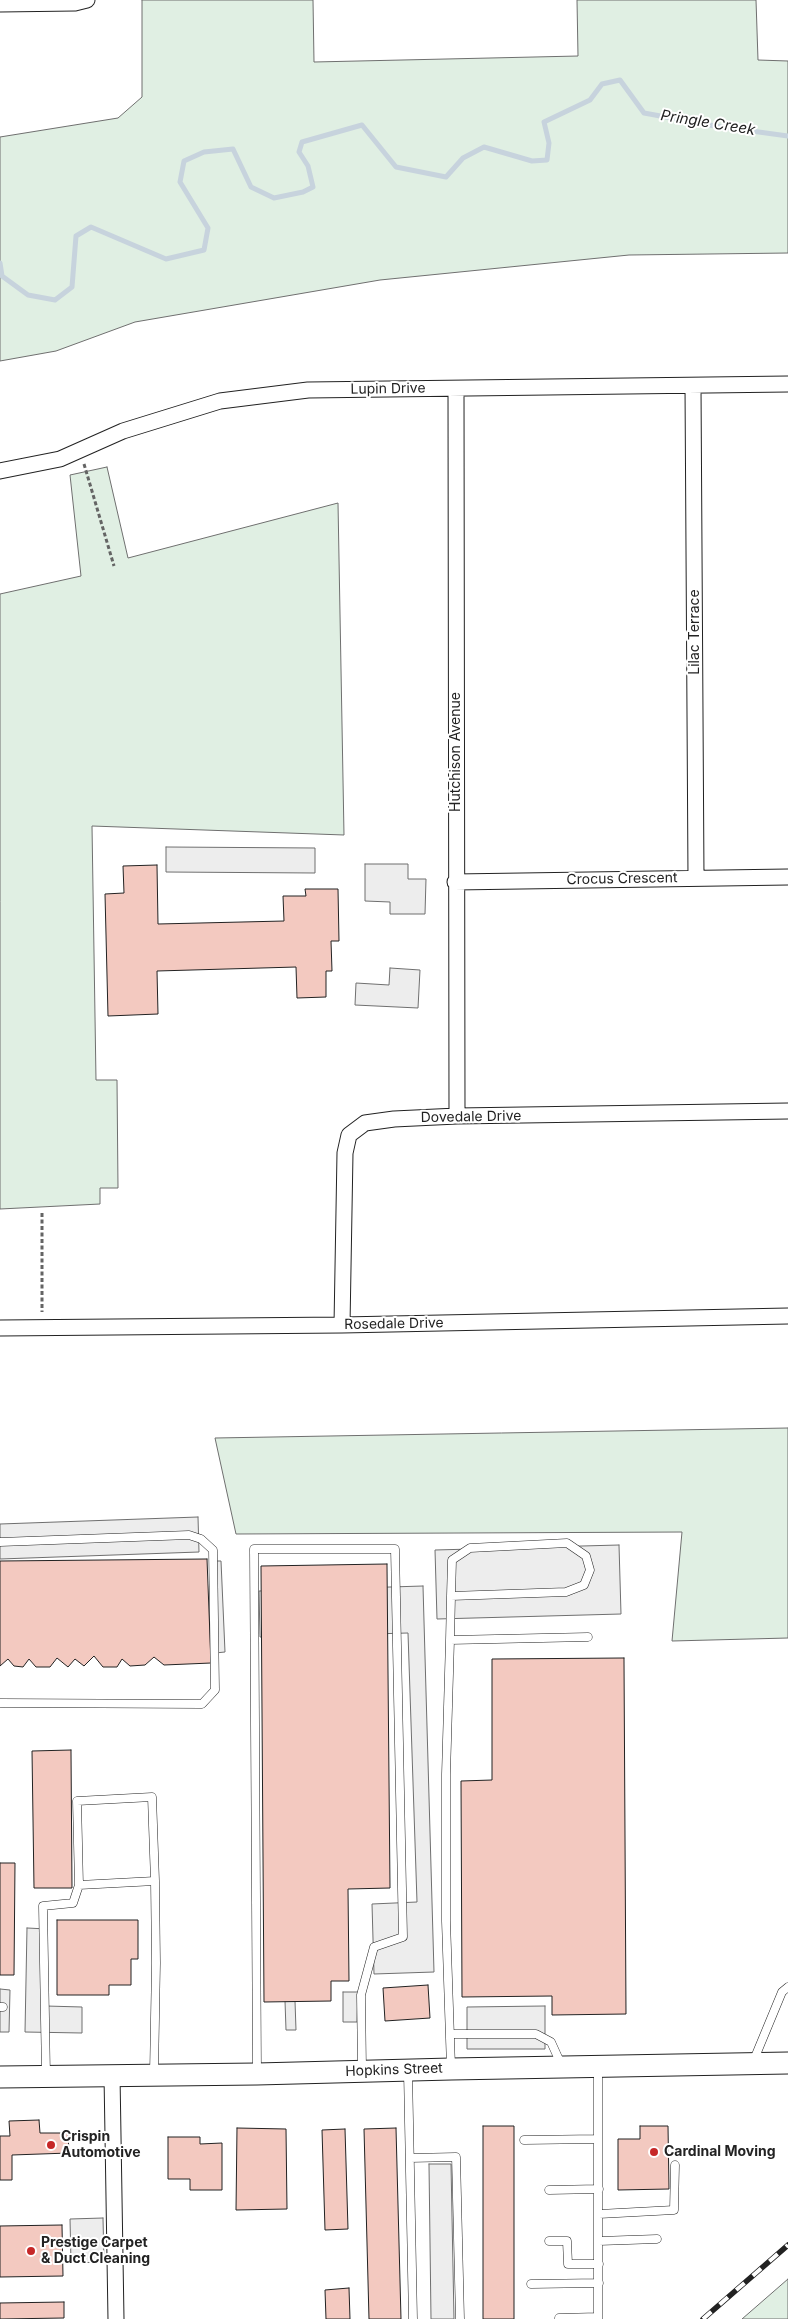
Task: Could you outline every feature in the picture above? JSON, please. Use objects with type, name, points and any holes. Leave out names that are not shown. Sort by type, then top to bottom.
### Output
[{"type":"main road","name":"Hopkins Street","points":[[0,2076],[257,2074],[451,2068],[788,2064]]},
{"type":"street","points":[[0,4],[75,3],[87,0]]},
{"type":"street","name":"Lupin Drive","points":[[0,471],[60,459],[123,432],[220,401],[308,390],[788,384]]},
{"type":"street","name":"Lilac Terrace","points":[[693,386],[696,878]]},
{"type":"street","name":"Hutchison Avenue","points":[[456,389],[455,882],[457,1116]]},
{"type":"street","name":"Crocus Crescent","points":[[455,882],[788,877]]},
{"type":"street","name":"Dovedale Drive","points":[[342,1325],[345,1152],[349,1135],[366,1123],[394,1119],[457,1116],[788,1111]]},
{"type":"street","name":"Rosedale Drive","points":[[0,1328],[342,1325],[788,1316]]},
{"type":"street","points":[[112,2075],[116,2319]]},
{"type":"lane","points":[[0,1542],[190,1535],[201,1539],[213,1550],[216,1690],[202,1704],[0,1703]]},
{"type":"lane","points":[[451,1596],[566,1592],[584,1586],[590,1570],[586,1556],[567,1543],[470,1548],[452,1560],[446,1774],[446,1920],[451,2068]]},
{"type":"lane","points":[[257,2074],[254,1548],[395,1549],[403,1937],[374,1947],[361,1995],[362,2071]]},
{"type":"lane","points":[[450,1640],[588,1637]]},
{"type":"lane","points":[[46,2075],[44,1906],[73,1903],[79,1885],[77,1802],[152,1797],[155,1881],[154,2075]]},
{"type":"lane","points":[[79,1885],[155,1881]]},
{"type":"lane","points":[[752,2064],[782,1992],[788,1986]]},
{"type":"lane","points":[[450,2034],[536,2034],[550,2042],[562,2067]]},
{"type":"lane","points":[[559,2318],[598,2318],[598,2066]]},
{"type":"lane","points":[[408,2070],[413,2319]]},
{"type":"lane","points":[[524,2140],[598,2139]]},
{"type":"lane","points":[[410,2158],[456,2157],[460,2319]]},
{"type":"lane","points":[[599,2214],[674,2210],[675,2165]]},
{"type":"lane","points":[[549,2190],[599,2189]]},
{"type":"lane","points":[[599,2241],[657,2239]]},
{"type":"lane","points":[[549,2241],[567,2241],[568,2264],[599,2264]]},
{"type":"lane","points":[[531,2284],[599,2283]]},
{"type":"path","points":[[80,450],[114,566]]},
{"type":"path","points":[[42,1213],[42,1328]]},
{"type":"green space","points":[[142,0],[313,0],[314,62],[578,56],[577,0],[756,0],[758,60],[788,61],[788,253],[629,255],[380,280],[135,322],[56,351],[0,361],[0,137],[118,118],[142,97]]},
{"type":"green space","points":[[107,467],[128,558],[338,503],[344,835],[92,826],[96,1080],[117,1080],[118,1188],[100,1188],[100,1204],[0,1209],[0,594],[81,576],[70,475]]},
{"type":"green space","points":[[788,1428],[788,1638],[672,1641],[682,1532],[236,1534],[215,1438]]},
{"type":"green space","points":[[788,2279],[788,2319],[742,2319]]},
{"type":"shaded area","points":[[166,847],[315,848],[315,873],[166,872]]},
{"type":"shaded area","points":[[365,864],[408,864],[408,879],[426,879],[425,914],[390,914],[390,902],[365,901]]},
{"type":"shaded area","points":[[390,968],[420,970],[418,1008],[355,1005],[356,983],[389,985]]},
{"type":"shaded area","points":[[198,1517],[199,1552],[0,1559],[0,1524]]},
{"type":"shaded area","points":[[619,1545],[621,1614],[437,1619],[435,1550]]},
{"type":"shaded area","points":[[210,1561],[221,1561],[225,1652],[215,1653]]},
{"type":"shaded area","points":[[423,1586],[434,1972],[374,1974],[372,1904],[417,1902],[408,1633],[260,1637],[259,1591]]},
{"type":"shaded area","points":[[27,1928],[47,1929],[46,2006],[82,2007],[82,2033],[25,2032]]},
{"type":"shaded area","points":[[0,1989],[10,1990],[9,2032],[0,2032]]},
{"type":"shaded area","points":[[343,1992],[358,1992],[357,2022],[343,2022]]},
{"type":"shaded area","points":[[285,2001],[295,2001],[296,2030],[286,2030]]},
{"type":"shaded area","points":[[545,2006],[545,2049],[467,2049],[467,2007]]},
{"type":"shaded area","points":[[429,2164],[451,2164],[454,2319],[431,2319]]},
{"type":"shaded area","points":[[103,2218],[104,2262],[71,2263],[70,2219]]},
{"type":"building","points":[[157,865],[158,924],[284,921],[283,896],[306,896],[305,889],[338,889],[339,941],[331,941],[332,971],[326,971],[326,997],[297,998],[296,967],[157,971],[158,1014],[108,1016],[105,894],[124,893],[123,866]]},
{"type":"building","points":[[207,1559],[211,1663],[164,1665],[154,1657],[145,1665],[130,1666],[122,1659],[117,1667],[103,1667],[94,1656],[84,1666],[75,1659],[68,1667],[57,1658],[50,1667],[36,1667],[29,1659],[23,1667],[14,1666],[8,1659],[0,1666],[0,1561]]},
{"type":"building","points":[[387,1564],[390,1888],[348,1889],[349,1981],[331,1981],[331,2001],[264,2002],[261,1566]]},
{"type":"building","points":[[624,1658],[626,2014],[552,2015],[552,1996],[462,1997],[461,1781],[492,1780],[492,1659]]},
{"type":"building","points":[[71,1750],[72,1888],[34,1888],[32,1751]]},
{"type":"building","points":[[0,1863],[15,1863],[14,1975],[0,1975]]},
{"type":"building","points":[[57,1920],[138,1920],[138,1959],[131,1959],[131,1985],[109,1985],[109,1995],[57,1995]]},
{"type":"building","points":[[428,1985],[430,2018],[385,2021],[383,1988]]},
{"type":"building","points":[[39,2120],[40,2133],[68,2133],[69,2153],[12,2155],[12,2180],[0,2180],[0,2136],[10,2136],[9,2121]]},
{"type":"building","points":[[483,2126],[514,2126],[514,2319],[483,2319]]},
{"type":"building","points":[[640,2126],[668,2126],[669,2189],[618,2190],[618,2139],[640,2139]]},
{"type":"building","points":[[237,2128],[286,2129],[287,2209],[236,2210]]},
{"type":"building","points":[[396,2128],[401,2319],[369,2319],[364,2129]]},
{"type":"building","points":[[345,2129],[348,2229],[325,2230],[322,2130]]},
{"type":"building","points":[[168,2137],[200,2137],[200,2144],[222,2143],[222,2190],[190,2190],[190,2179],[168,2179]]},
{"type":"building","name":"Prestige Carpet & Duct Cleaning","points":[[62,2225],[63,2276],[0,2277],[0,2226]]},
{"type":"building","points":[[349,2288],[350,2319],[326,2319],[325,2290]]},
{"type":"building","points":[[64,2302],[64,2318],[0,2319],[0,2303]]},
{"type":"waterway","name":"Pringle Creek","points":[[0,263],[2,276],[28,295],[55,300],[72,287],[76,236],[91,227],[166,259],[204,250],[208,228],[180,182],[184,161],[204,152],[233,149],[251,187],[274,198],[303,192],[313,187],[308,166],[299,152],[302,142],[362,125],[396,167],[446,177],[463,158],[484,147],[532,161],[547,160],[549,143],[544,122],[590,100],[602,84],[620,80],[644,113],[715,126],[788,136]]},
{"type":"railway","points":[[703,2319],[788,2245]]},
{"type":"place","name":"Crispin Automotive","points":[[51,2145]]},
{"type":"place","name":"Cardinal Moving","points":[[654,2152]]},
{"type":"place","name":"Prestige Carpet & Duct Cleaning","points":[[31,2251]]}]
